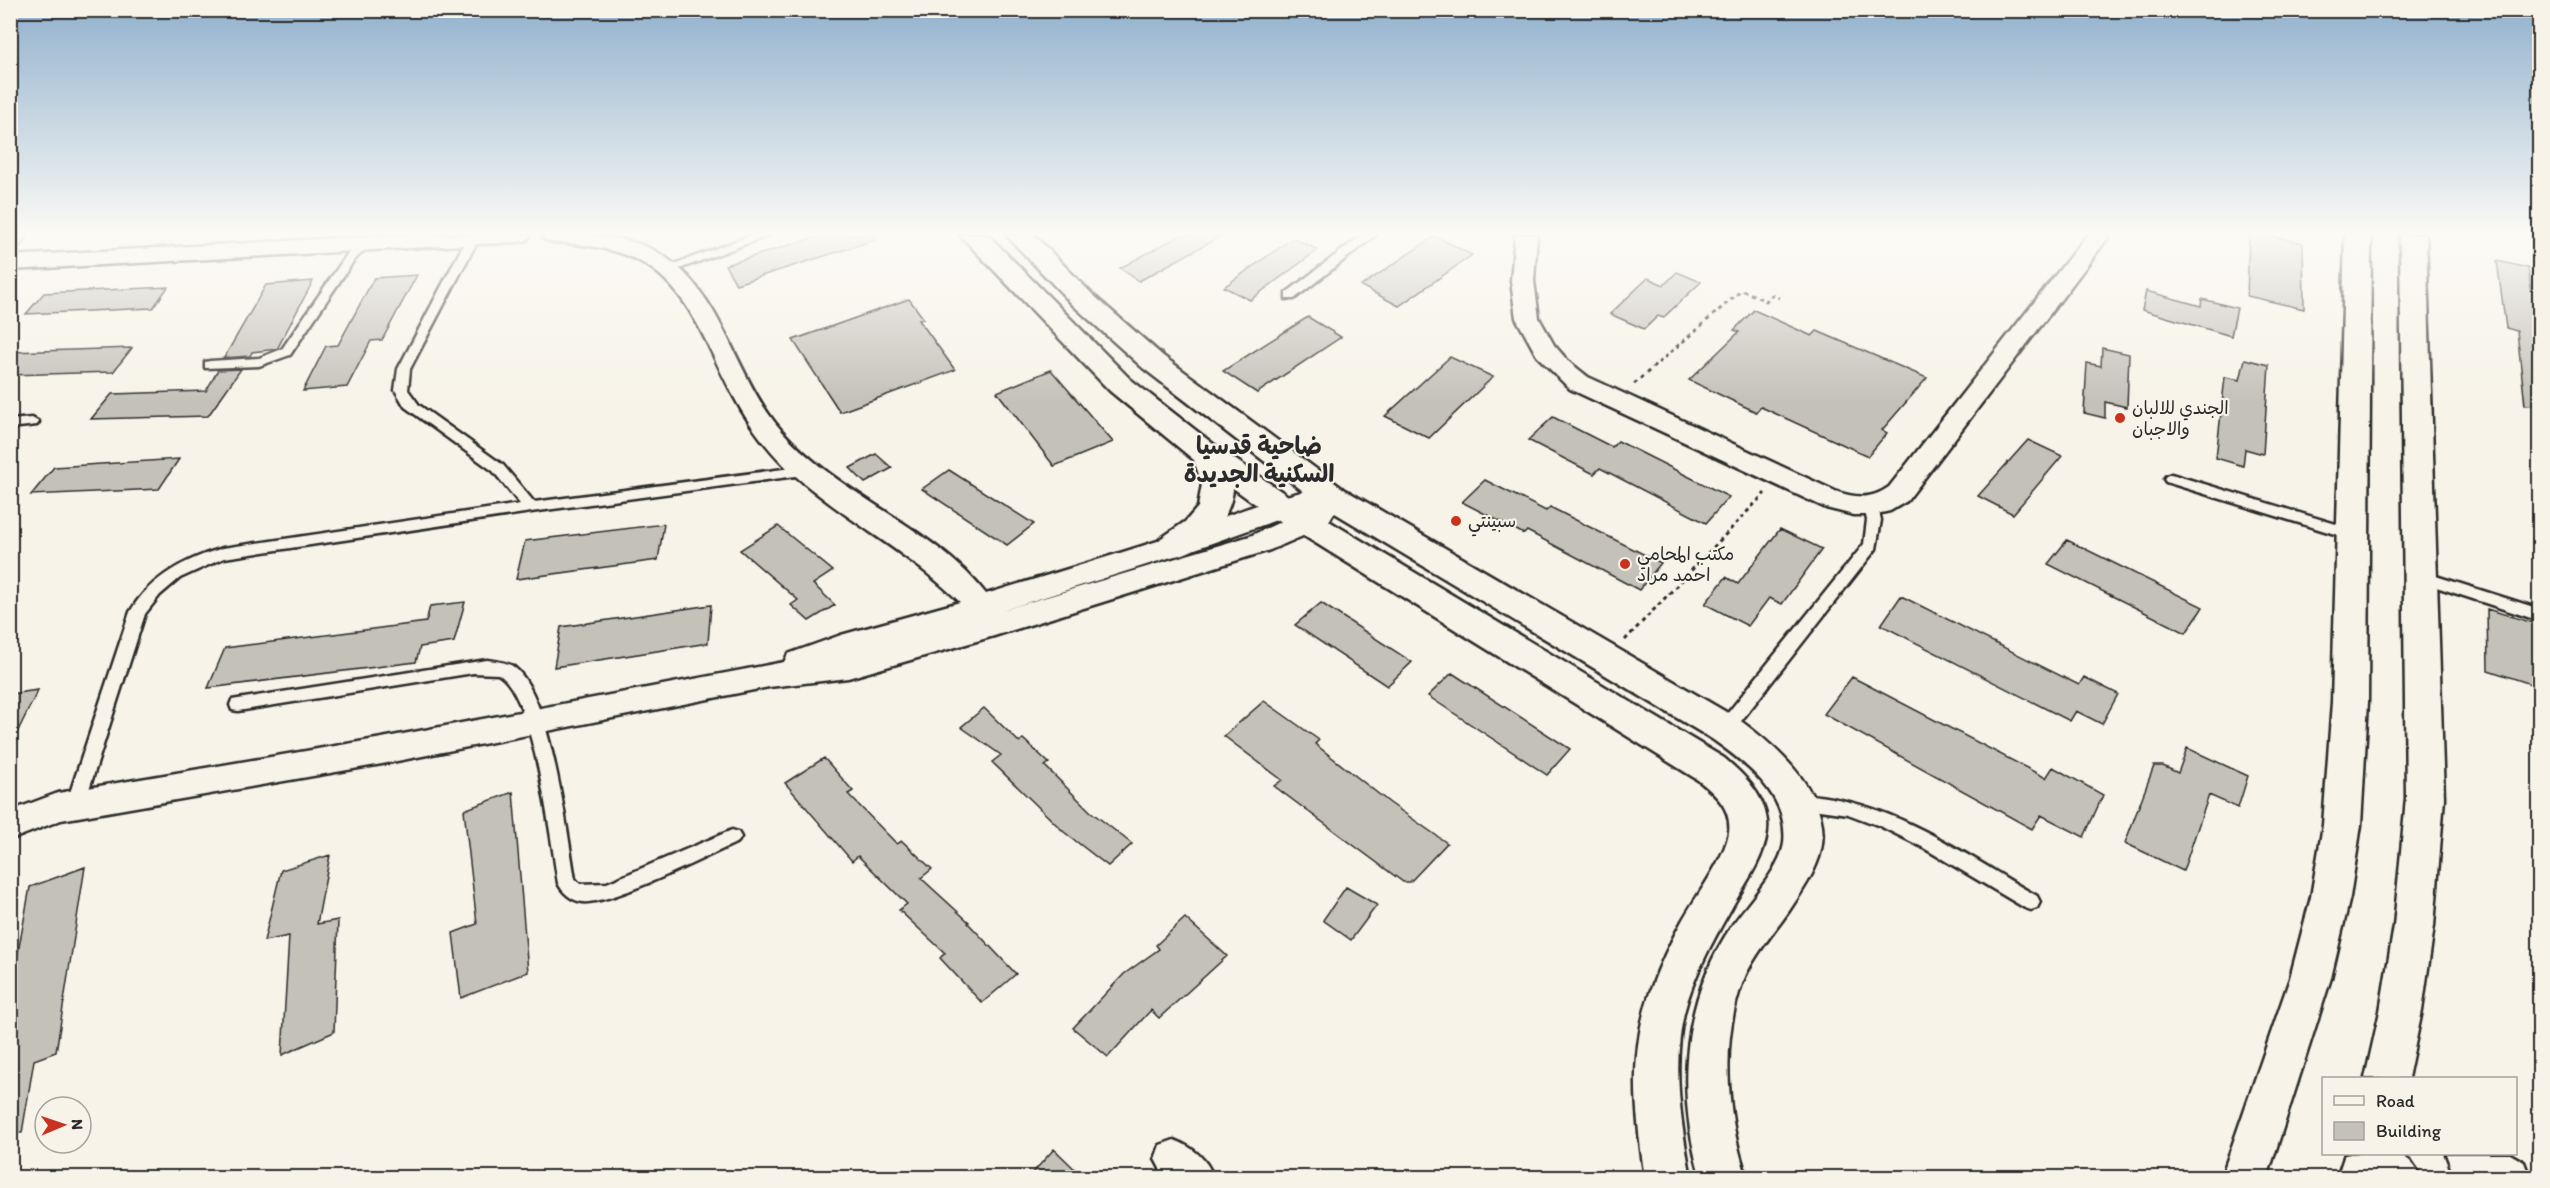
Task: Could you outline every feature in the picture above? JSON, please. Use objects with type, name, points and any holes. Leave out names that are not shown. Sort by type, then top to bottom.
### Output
[{"type":"main road","points":[[1027,290],[1120,385],[1206,454],[1295,515],[1710,769],[1729,783],[1742,801],[1749,824],[1745,845],[1689,949],[1663,1014],[1656,1091],[1668,1178]]},
{"type":"main road","points":[[1074,290],[1154,362],[1236,427],[1331,496],[1608,657],[1725,729],[1764,756],[1783,778],[1797,801],[1803,828],[1801,854],[1730,966],[1711,1024],[1708,1093],[1724,1178]]},
{"type":"main road","points":[[2244,1178],[2292,1044],[2311,979],[2338,856],[2348,744],[2357,290]]},
{"type":"main road","points":[[2386,1077],[2401,1011],[2414,926],[2425,798],[2415,290]]},
{"type":"main road","points":[[1171,547],[1189,537],[1213,511],[1218,496],[1219,481],[1206,454]]},
{"type":"main road","points":[[1742,801],[1797,801]]},
{"type":"main road","points":[[2470,1155],[2508,1178]]},
{"type":"street","points":[[686,290],[707,323],[756,414],[787,453],[806,471],[955,579],[988,615]]},
{"type":"street","points":[[1522,290],[1523,303],[1539,345],[1554,363],[1578,383],[1780,478],[1846,506],[1871,507],[1888,502],[1898,494],[2056,290]]},
{"type":"street","points":[[10,826],[66,806],[536,723],[769,675],[848,666],[1171,547],[1295,515],[1318,514],[1331,496]]},
{"type":"street","points":[[988,615],[1260,543],[1295,515]]},
{"type":"street","points":[[10,805],[66,806]]},
{"type":"lane","points":[[210,364],[257,363],[278,358],[286,352],[328,290]]},
{"type":"lane","points":[[445,290],[404,369],[400,380],[401,391],[405,400],[414,408],[498,468],[531,507]]},
{"type":"lane","points":[[1290,296],[1297,290]]},
{"type":"lane","points":[[10,424],[32,422]]},
{"type":"lane","points":[[66,806],[138,612],[162,582],[181,570],[223,553],[531,507],[806,471]]},
{"type":"lane","points":[[2171,479],[2354,535]]},
{"type":"lane","points":[[1725,729],[1871,545],[1874,533],[1871,507]]},
{"type":"lane","points":[[2419,576],[2540,615]]},
{"type":"lane","points":[[238,705],[488,666],[501,668],[511,673],[536,723],[567,883],[574,890],[583,894],[608,891],[732,837]]},
{"type":"lane","points":[[1797,801],[1830,803],[1864,811],[1898,826],[2031,902]]},
{"type":"path","points":[[1614,401],[1741,290]]},
{"type":"path","points":[[1743,290],[1766,301],[1772,295],[1779,298]]},
{"type":"path","points":[[1608,657],[1780,478]]},
{"type":"building","points":[[166,290],[153,308],[26,314],[44,293]]},
{"type":"building","points":[[263,290],[308,290],[277,349],[252,352],[250,356],[224,358]]},
{"type":"building","points":[[367,290],[409,290],[382,340],[371,341],[347,387],[303,391],[326,346],[338,345]]},
{"type":"building","points":[[1231,290],[1263,290],[1250,300]]},
{"type":"building","points":[[1369,290],[1421,290],[1399,306]]},
{"type":"building","points":[[1635,290],[1692,290],[1663,318],[1658,316],[1644,329],[1610,314]]},
{"type":"building","points":[[2247,290],[2304,290],[2304,309],[2247,296]]},
{"type":"building","points":[[2501,290],[2540,292],[2540,404],[2525,405],[2517,331],[2506,328]]},
{"type":"building","points":[[2146,291],[2201,306],[2202,299],[2237,308],[2231,336],[2142,310]]},
{"type":"building","points":[[909,299],[924,319],[919,320],[955,370],[840,412],[793,340]]},
{"type":"building","points":[[1754,310],[1812,336],[1817,331],[1927,378],[1882,430],[1887,433],[1868,456],[1761,407],[1756,412],[1689,380],[1739,332],[1734,330]]},
{"type":"building","points":[[1308,317],[1341,337],[1257,393],[1223,371]]},
{"type":"building","points":[[132,348],[113,372],[10,375],[10,352]]},
{"type":"building","points":[[2102,348],[2129,354],[2127,407],[2105,402],[2105,418],[2084,413],[2087,363],[2101,366]]},
{"type":"building","points":[[1450,357],[1493,377],[1429,438],[1385,416]]},
{"type":"building","points":[[2245,359],[2269,365],[2263,454],[2245,449],[2243,466],[2216,458],[2225,377],[2240,380]]},
{"type":"building","points":[[241,369],[208,416],[91,419],[112,394],[206,391],[218,370]]},
{"type":"building","points":[[1051,370],[1113,442],[1054,466],[997,392]]},
{"type":"building","points":[[1553,417],[1612,447],[1618,441],[1729,497],[1706,523],[1600,468],[1594,474],[1528,440]]},
{"type":"building","points":[[2028,440],[2062,456],[2013,514],[1978,496]]},
{"type":"building","points":[[876,454],[892,468],[865,483],[850,468]]},
{"type":"building","points":[[179,459],[159,489],[31,495],[54,467]]},
{"type":"building","points":[[949,470],[1034,524],[1007,545],[922,489]]},
{"type":"building","points":[[1485,480],[1546,511],[1550,507],[1661,563],[1639,590],[1527,531],[1524,534],[1462,502]]},
{"type":"building","points":[[664,524],[658,560],[516,579],[525,541]]},
{"type":"building","points":[[778,526],[833,571],[813,584],[835,605],[809,621],[791,605],[798,600],[740,550]]},
{"type":"building","points":[[1780,529],[1822,549],[1782,604],[1769,598],[1748,626],[1705,604],[1726,577],[1738,584]]},
{"type":"building","points":[[2067,540],[2203,607],[2186,633],[2048,564]]},
{"type":"building","points":[[1901,596],[2079,685],[2084,677],[2118,694],[2102,724],[2076,711],[2070,721],[1881,625]]},
{"type":"building","points":[[465,602],[454,642],[420,647],[416,662],[208,688],[225,648],[426,622],[430,606]]},
{"type":"building","points":[[1321,603],[1412,662],[1387,686],[1295,625]]},
{"type":"building","points":[[711,605],[708,643],[554,667],[561,627]]},
{"type":"building","points":[[2487,609],[2540,625],[2540,687],[2488,670]]},
{"type":"building","points":[[1452,673],[1570,749],[1547,775],[1428,696]]},
{"type":"building","points":[[1852,677],[2046,778],[2053,767],[2103,795],[2084,837],[2041,815],[2032,829],[1824,714]]},
{"type":"building","points":[[38,690],[10,747],[10,694]]},
{"type":"building","points":[[1264,701],[1319,740],[1315,744],[1390,803],[1447,843],[1410,882],[1403,882],[1274,786],[1282,780],[1224,736]]},
{"type":"building","points":[[984,708],[1019,742],[1023,739],[1049,763],[1045,766],[1090,811],[1132,844],[1108,866],[1064,832],[992,762],[1001,755],[961,727]]},
{"type":"building","points":[[2187,748],[2248,776],[2238,808],[2209,795],[2183,871],[2125,843],[2154,766],[2163,766],[2178,773]]},
{"type":"building","points":[[824,758],[853,791],[848,794],[897,844],[902,841],[932,869],[921,878],[969,922],[1016,974],[982,1003],[940,958],[945,953],[899,910],[907,904],[858,856],[852,861],[785,783]]},
{"type":"building","points":[[513,792],[528,972],[461,998],[453,933],[477,924],[464,810]]},
{"type":"building","points":[[330,855],[317,924],[338,920],[334,1032],[282,1055],[289,936],[264,941],[281,870]]},
{"type":"building","points":[[85,867],[56,1052],[34,1060],[22,1133],[10,1132],[10,996],[30,887]]},
{"type":"building","points":[[1346,887],[1377,905],[1351,940],[1323,920]]},
{"type":"building","points":[[1185,918],[1227,956],[1159,1018],[1151,1010],[1108,1057],[1073,1028],[1124,974],[1159,949],[1156,945]]},
{"type":"building","points":[[1054,1149],[1084,1178],[1028,1178]]},
{"type":"place","name":"الجندي للالبان والاجبان","points":[[2120,418]]},
{"type":"place","name":"سبينتي","points":[[1456,521]]},
{"type":"place","name":"مكتب المحامي احمد مراد","points":[[1625,564]]},
{"type":"district","name":"ضاحية قدسيا السكنية الجديدة","points":[[1259,460]]}]
